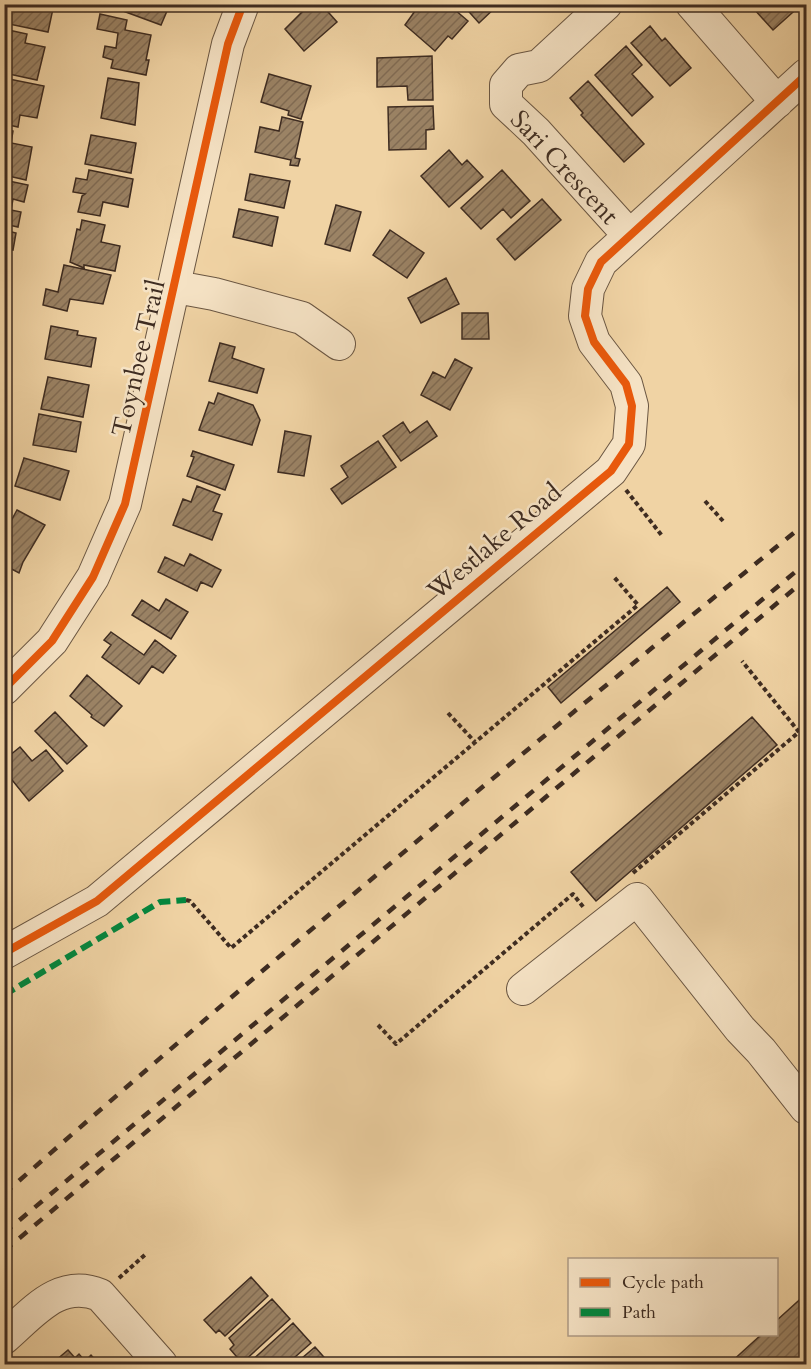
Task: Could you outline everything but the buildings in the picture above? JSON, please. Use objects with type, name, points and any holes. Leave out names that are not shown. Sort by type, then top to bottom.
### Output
[{"type":"street","name":"Toynbee Trail","points":[[4,689],[52,641],[93,577],[125,504],[176,287],[228,44],[243,4]]},
{"type":"street","name":"Sari Crescent","points":[[606,4],[538,66],[519,70],[506,85],[506,104],[536,132],[628,234]]},
{"type":"street","points":[[692,4],[777,102]]},
{"type":"street","name":"Westlake Road","points":[[4,953],[97,901],[611,471],[629,444],[632,406],[626,384],[594,342],[585,316],[588,289],[601,262],[628,234],[807,75]]},
{"type":"street","points":[[176,287],[214,294],[302,318],[339,345]]},
{"type":"street","points":[[523,989],[637,899],[740,1029],[807,1108]]},
{"type":"street","points":[[4,1338],[54,1296],[73,1289],[86,1290],[100,1295],[161,1365]]},
{"type":"path","points":[[611,471],[663,537]]},
{"type":"path","points":[[705,501],[723,521]]},
{"type":"path","points":[[186,900],[190,901],[231,948],[475,742],[640,607],[614,577]]},
{"type":"path","points":[[631,875],[799,732],[742,661]]},
{"type":"path","points":[[448,713],[475,742]]},
{"type":"path","points":[[378,1025],[396,1044],[573,894],[588,911]]},
{"type":"path","points":[[274,910],[279,914]]},
{"type":"railway","points":[[4,1194],[202,1022],[402,854],[806,523]]},
{"type":"railway","points":[[4,1233],[806,563]]},
{"type":"railway","points":[[4,1251],[806,579]]},
{"type":"marked path","points":[[4,995],[160,902],[186,900]]},
{"type":"cycle path","points":[[4,689],[52,641],[93,577],[125,504],[228,44],[243,4]]},
{"type":"cycle path","points":[[4,953],[97,901],[611,471],[629,444],[632,406],[626,384],[594,342],[585,316],[588,289],[601,262],[806,75]]}]
